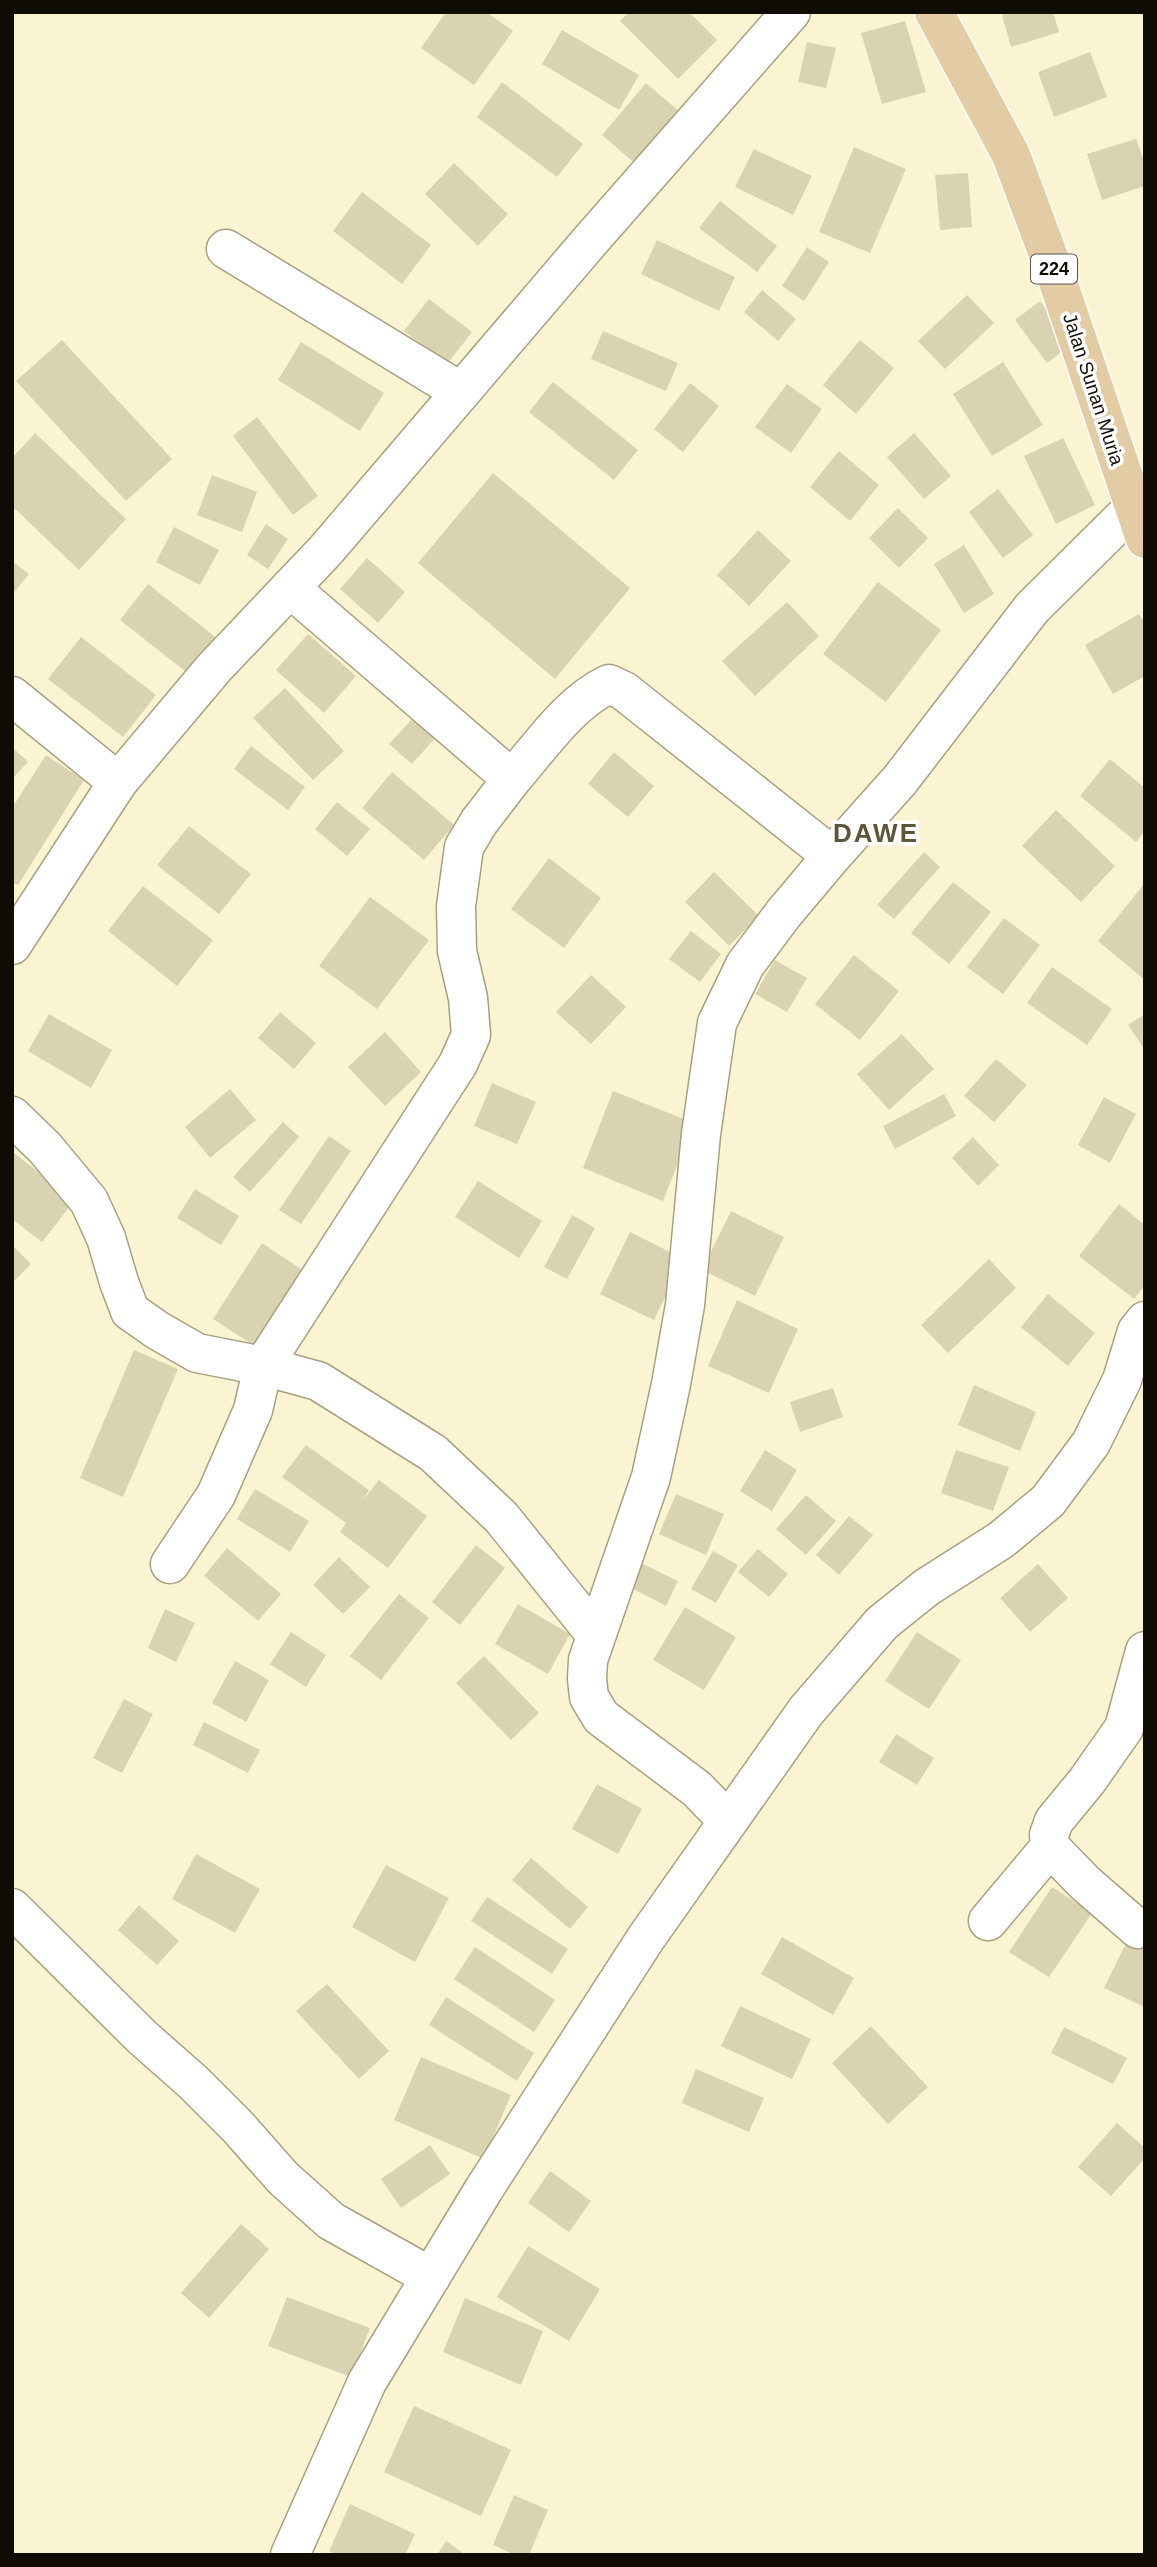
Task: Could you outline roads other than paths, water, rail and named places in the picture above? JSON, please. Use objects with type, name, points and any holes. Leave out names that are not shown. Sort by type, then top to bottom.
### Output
[{"type":"main road","name":"Jalan Sunan Muria","points":[[934,12],[1012,155],[1055,273],[1139,523]]},
{"type":"street","points":[[12,945],[118,782],[214,668],[326,550],[791,12]]},
{"type":"street","points":[[226,249],[460,392]]},
{"type":"street","points":[[728,1821],[697,1789],[601,1717],[589,1697],[587,1679],[588,1660],[651,1477],[671,1384],[685,1305],[701,1134],[717,1023],[746,965],[784,913],[900,780],[1032,608],[1139,523]]},
{"type":"street","points":[[290,588],[512,779]]},
{"type":"street","points":[[170,1564],[216,1494],[253,1410],[263,1366],[458,1064],[471,1035],[468,998],[457,951],[456,906],[464,847],[479,822],[512,779],[560,723],[596,690],[609,684],[624,691],[832,856]]},
{"type":"street","points":[[12,696],[118,782]]},
{"type":"street","points":[[12,1116],[45,1148],[89,1201],[106,1238],[130,1311],[197,1353],[263,1366],[318,1381],[432,1453],[501,1517],[596,1635]]},
{"type":"street","points":[[290,2555],[367,2382],[484,2189],[646,1937],[806,1712],[883,1623],[928,1587],[1000,1540],[1048,1501],[1091,1443],[1122,1380],[1137,1331],[1145,1321]]},
{"type":"street","points":[[1138,1929],[1085,1884],[1050,1847],[1049,1835],[1054,1821],[1087,1782],[1124,1728],[1145,1651]]},
{"type":"street","points":[[988,1921],[1050,1847]]},
{"type":"street","points":[[12,1908],[142,2037],[202,2091],[283,2178],[331,2221],[431,2277]]},
{"type":"district","name":"DAWE","points":[[876,833]]}]
